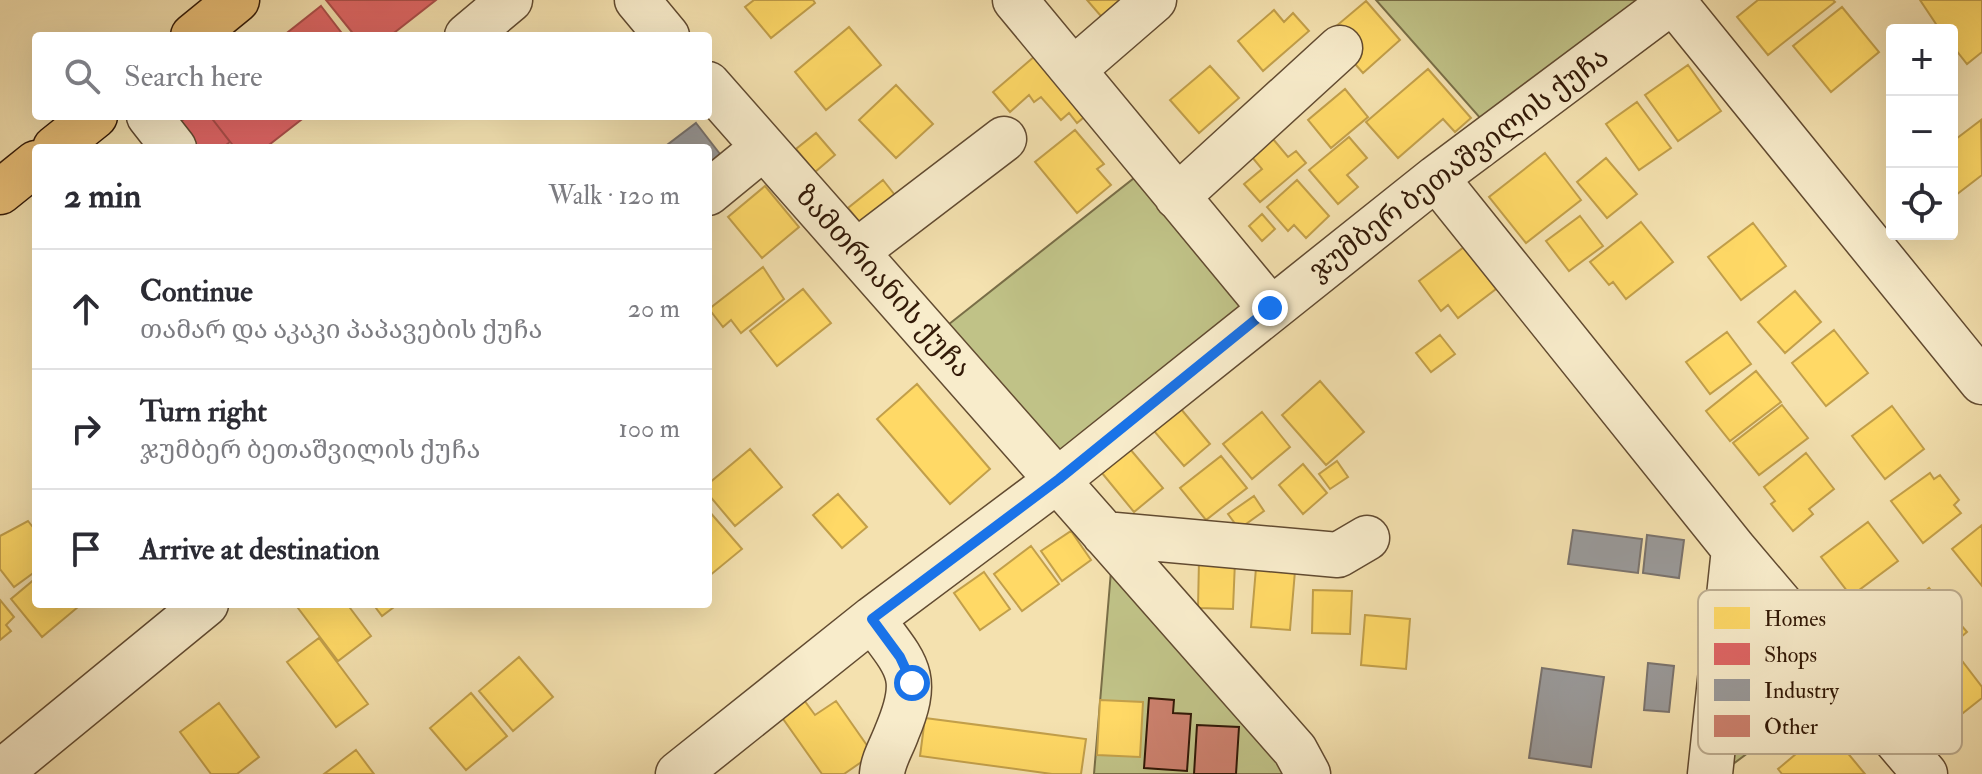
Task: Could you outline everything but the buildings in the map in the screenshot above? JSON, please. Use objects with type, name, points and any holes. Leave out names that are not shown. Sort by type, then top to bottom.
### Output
[{"type":"main road","points":[[198,32],[237,0]]},
{"type":"main road","points":[[60,144],[90,120]]},
{"type":"main road","points":[[0,192],[32,166]]},
{"type":"street","points":[[472,32],[510,0]]},
{"type":"street","points":[[637,0],[664,32]]},
{"type":"street","points":[[1015,0],[1270,308]]},
{"type":"street","points":[[1073,70],[1154,0]]},
{"type":"street","points":[[1673,0],[1982,382]]},
{"type":"street","name":"ჯუმბერ ბეთაშვილის ქუჩა","points":[[678,774],[872,619],[1059,479],[1436,178],[1673,0]]},
{"type":"street","points":[[1177,197],[1340,48]]},
{"type":"street","name":"ზამთრიანის ქუჩა","points":[[712,89],[1295,750],[1308,774]]},
{"type":"street","points":[[152,120],[171,144]]},
{"type":"street","points":[[856,252],[1004,139]]},
{"type":"street","points":[[712,190],[763,148]]},
{"type":"street","points":[[1436,178],[1769,590]]},
{"type":"street","points":[[1104,534],[1338,555],[1367,538]]},
{"type":"street","points":[[1730,590],[1734,549]]},
{"type":"street","points":[[0,773],[201,608]]},
{"type":"street","points":[[872,619],[900,657],[912,683],[910,703],[882,774]]},
{"type":"street","points":[[1710,774],[1712,754]]},
{"type":"street","points":[[1908,754],[1925,774]]},
{"type":"green space","points":[[1376,0],[1645,0],[1481,119]]},
{"type":"green space","points":[[1143,171],[1250,304],[1058,454],[944,328]]},
{"type":"green space","points":[[1111,571],[1297,774],[1094,774]]},
{"type":"green space","points":[[1745,578],[1755,590],[1744,590]]},
{"type":"green space","points":[[1723,754],[1747,754],[1721,773]]},
{"type":"route","points":[[912,683],[900,657],[872,619],[1059,479],[1270,308]]}]
